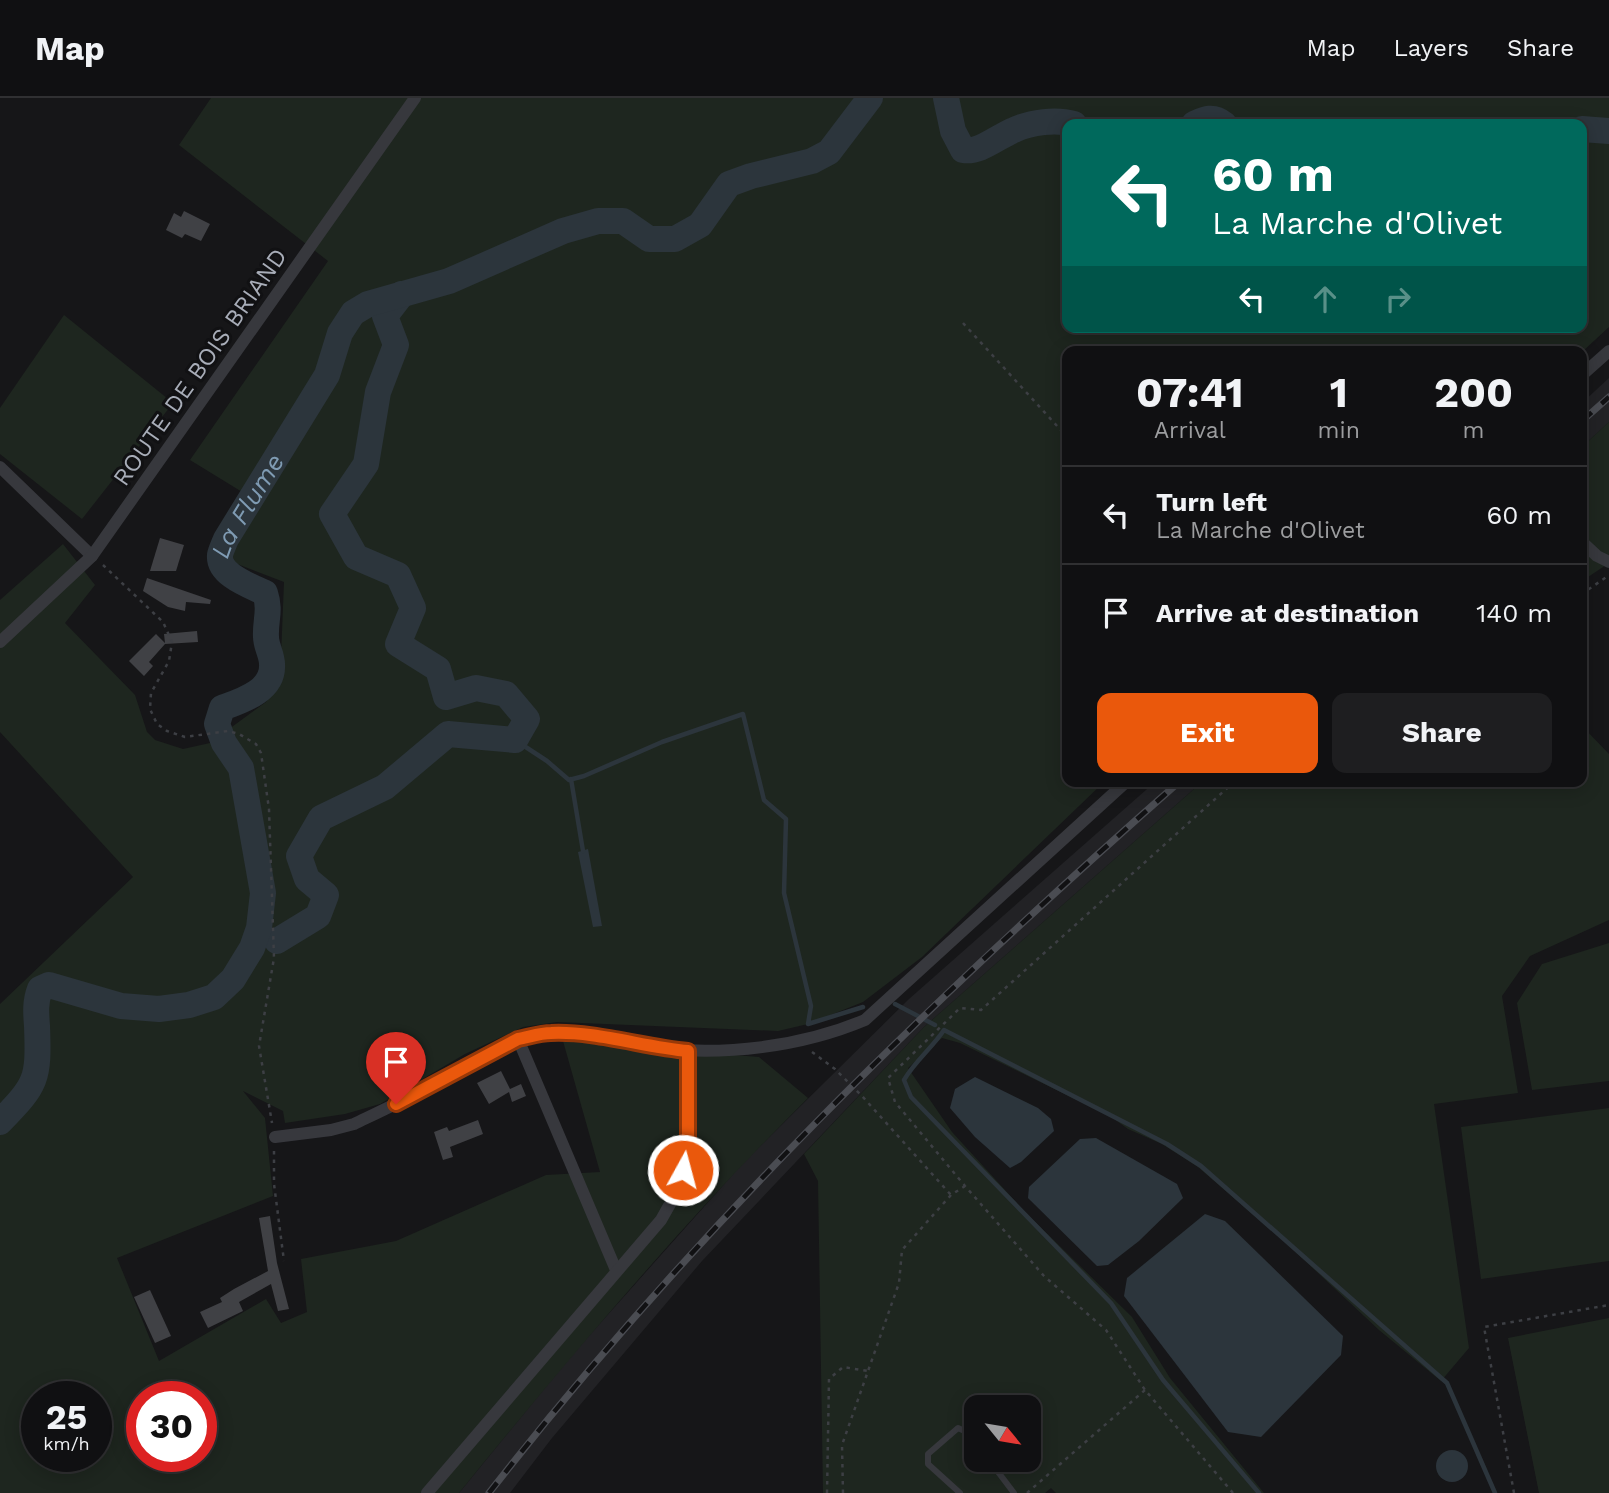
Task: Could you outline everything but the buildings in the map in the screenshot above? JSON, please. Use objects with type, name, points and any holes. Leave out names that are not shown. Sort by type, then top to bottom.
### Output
[{"type":"street","name":"ROUTE DE BOIS BRIAND","points":[[0,642],[92,556],[415,98]]},
{"type":"street","points":[[1587,371],[1609,351]]},
{"type":"street","points":[[0,467],[92,556]]},
{"type":"street","points":[[1587,547],[1609,562]]},
{"type":"street","points":[[275,1137],[331,1130],[354,1124],[518,1039],[550,1033],[583,1035],[688,1051],[750,1047],[837,1032],[865,1020],[1121,787]]},
{"type":"street","points":[[518,1039],[616,1270]]},
{"type":"street","points":[[427,1493],[661,1220],[679,1188],[688,1152],[688,1051]]},
{"type":"lane","points":[[960,1493],[928,1464],[928,1454],[958,1428],[964,1431]]},
{"type":"lane","points":[[998,1472],[1012,1490],[1004,1493]]},
{"type":"path","points":[[962,323],[1062,431]]},
{"type":"path","points":[[92,556],[163,622],[172,642],[169,661],[151,693],[150,709],[157,724],[167,731],[185,737],[228,731],[248,738],[256,744],[261,753],[270,809],[274,958],[259,1046],[275,1137],[274,1184],[284,1261]]},
{"type":"path","points":[[1587,587],[1589,589],[1609,575]]},
{"type":"path","points":[[1228,787],[981,1010],[960,1008],[888,1078],[895,1102],[1044,1276],[1106,1330],[1145,1390],[1233,1493]]},
{"type":"path","points":[[801,1040],[862,1096],[951,1195]]},
{"type":"path","points":[[842,1493],[842,1445],[899,1283],[902,1250],[951,1195],[965,1186]]},
{"type":"path","points":[[1514,1493],[1484,1327],[1609,1306]]},
{"type":"path","points":[[827,1493],[829,1379],[843,1367],[868,1371]]},
{"type":"path","points":[[1027,1493],[1145,1390]]},
{"type":"shaded area","points":[[211,98],[1609,98],[1609,327],[1587,347],[1062,346],[1062,787],[1099,787],[922,957],[863,1002],[808,1024],[778,1031],[557,1022],[523,1027],[465,1054],[380,1104],[345,1114],[285,1123],[283,1111],[243,1091],[265,1118],[273,1196],[117,1258],[159,1361],[266,1299],[281,1323],[307,1312],[301,1259],[396,1241],[546,1175],[600,1172],[563,1041],[759,1057],[808,1098],[716,1193],[628,1291],[459,1493],[0,1493],[0,1004],[133,877],[0,732],[0,600],[63,544],[95,585],[65,623],[135,695],[147,732],[155,740],[183,749],[210,743],[266,702],[280,681],[284,582],[227,560],[260,503],[190,460],[328,261],[179,145]]},
{"type":"shaded area","points":[[64,315],[173,403],[82,519],[0,454],[0,408]]},
{"type":"shaded area","points":[[1609,378],[1609,422],[1587,442],[1587,398]]},
{"type":"shaded area","points":[[1609,422],[1609,563],[1587,578],[1587,442]]},
{"type":"shaded area","points":[[1587,731],[1609,754],[1609,920],[1530,956],[1502,996],[1518,1093],[1434,1104],[1469,1348],[1441,1381],[1379,1330],[1286,1243],[1198,1167],[1162,1144],[960,1043],[942,1038],[908,1068],[952,1132],[1025,1212],[1132,1317],[1170,1378],[1264,1493],[1056,1493],[1051,1488],[1045,1493],[823,1493],[818,1181],[804,1154],[924,1027],[1196,787],[1587,787]]},
{"type":"shaded area","points":[[1149,787],[1196,787],[924,1027],[702,1261],[552,1438],[510,1493],[459,1493],[571,1356],[743,1163],[909,999]]},
{"type":"shaded area","points":[[588,849],[602,926],[593,927],[578,852]]},
{"type":"shaded area","points":[[1609,943],[1609,1081],[1532,1090],[1517,1003],[1542,964]]},
{"type":"shaded area","points":[[975,1077],[1038,1108],[1051,1119],[1054,1131],[1021,1162],[1010,1168],[975,1137],[950,1108],[955,1089]]},
{"type":"shaded area","points":[[1609,1108],[1609,1261],[1481,1279],[1461,1127]]},
{"type":"shaded area","points":[[1096,1138],[1177,1184],[1183,1198],[1139,1241],[1108,1265],[1097,1266],[1028,1198],[1029,1187],[1080,1139]]},
{"type":"shaded area","points":[[1205,1214],[1225,1221],[1343,1336],[1341,1355],[1261,1437],[1228,1432],[1124,1296],[1127,1278]]},
{"type":"shaded area","points":[[1609,1318],[1609,1493],[1539,1493],[1508,1338]]},
{"type":"shaded area","points":[[1452,1450],[1464,1454],[1468,1466],[1464,1478],[1452,1482],[1440,1478],[1436,1466],[1440,1454]]},
{"type":"waterway","name":"La Flume","points":[[0,1122],[22,1099],[33,1080],[37,1058],[36,1008],[40,989],[49,985],[121,1006],[159,1009],[189,1005],[214,997],[233,979],[252,948],[259,928],[263,893],[241,768],[224,743],[217,724],[222,708],[255,694],[268,681],[272,661],[266,637],[268,605],[265,593],[230,574],[224,568],[220,555],[226,539],[327,375],[340,333],[353,313],[368,304],[449,281],[563,231],[598,221],[623,221],[649,239],[675,239],[700,225],[729,184],[812,161],[829,152],[870,98]]},
{"type":"waterway","name":"La Flume","points":[[946,98],[953,131],[963,150],[982,147],[1028,125],[1062,122]]},
{"type":"waterway","name":"La Flume","points":[[1205,119],[1213,119]]},
{"type":"waterway","name":"La Flume","points":[[1587,129],[1609,131]]},
{"type":"waterway","points":[[277,941],[318,916],[326,895],[307,879],[299,856],[321,818],[385,787],[448,734],[515,740],[527,719],[506,694],[476,688],[446,697],[438,669],[398,644],[413,608],[398,575],[356,557],[332,514],[366,464],[378,392],[396,345],[385,316],[402,294]]},
{"type":"waterway","points":[[515,740],[547,761],[569,780],[662,742],[743,714],[764,800],[786,819],[784,893],[811,1006],[808,1024],[863,1007]]},
{"type":"waterway","points":[[571,779],[583,851]]},
{"type":"waterway","points":[[895,1004],[935,1025]]},
{"type":"waterway","points":[[1259,1493],[1163,1380],[1111,1303],[911,1097],[904,1080],[944,1030],[1167,1144],[1201,1166],[1447,1383],[1495,1493]]},
{"type":"railway","points":[[1587,417],[1609,397]]},
{"type":"railway","points":[[489,1493],[567,1396],[648,1302],[817,1121],[995,949],[1173,787]]},
{"type":"route","points":[[396,1104],[518,1039],[550,1033],[583,1035],[688,1051],[688,1152],[683,1170]]}]
